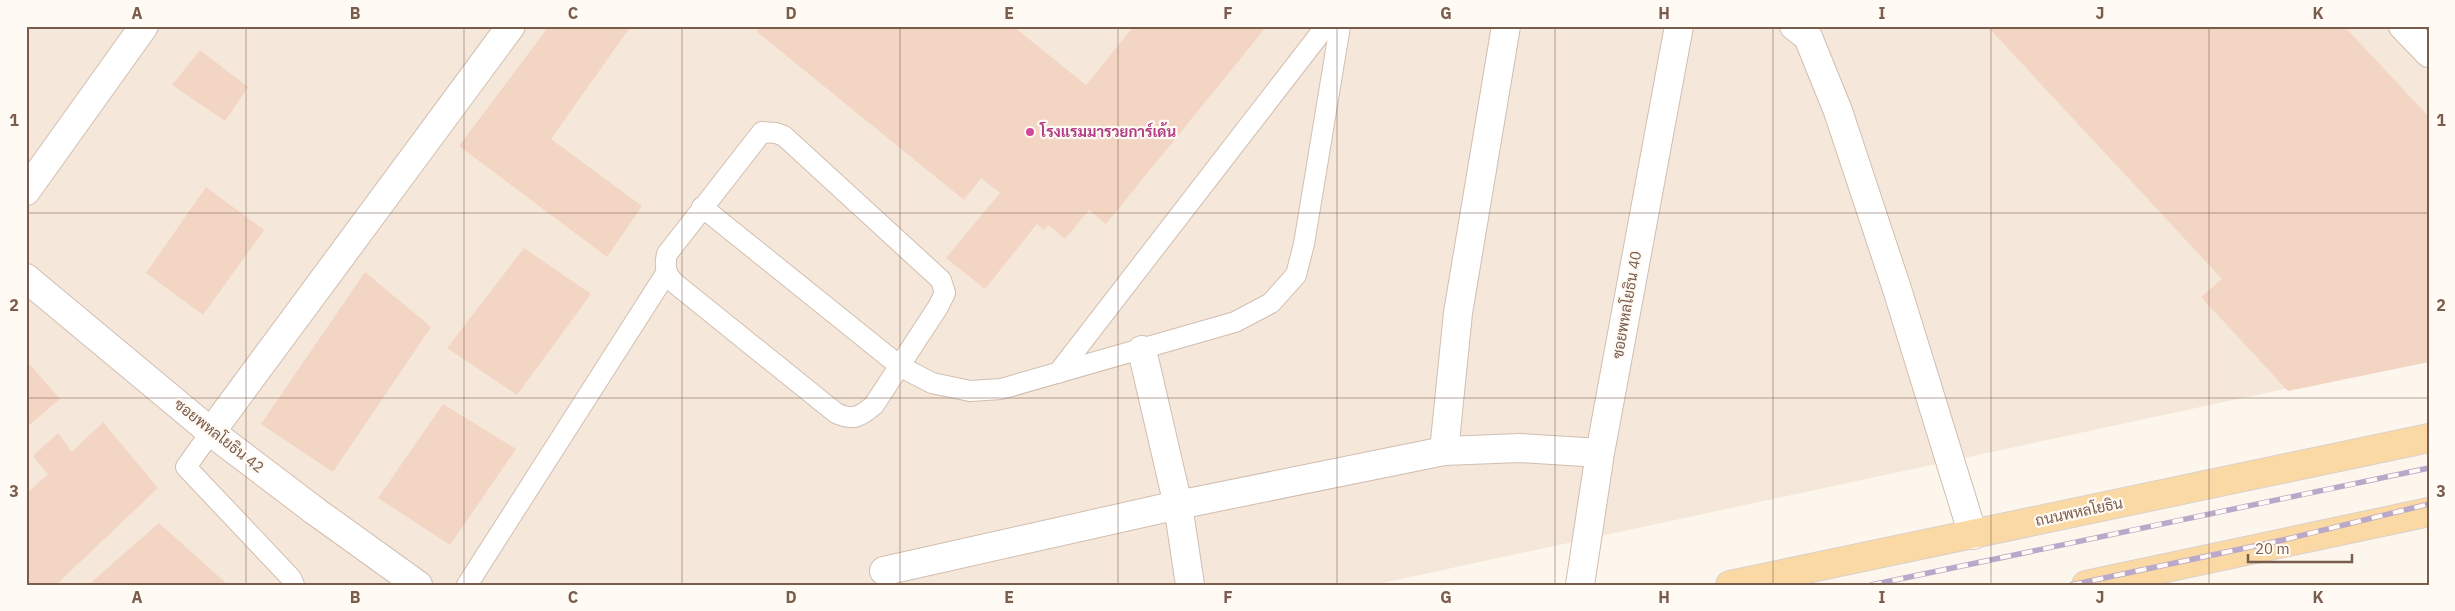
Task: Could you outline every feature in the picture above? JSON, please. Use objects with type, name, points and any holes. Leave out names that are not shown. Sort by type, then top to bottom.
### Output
[{"type":"main road","name":"ถนนพหลโยธิน","points":[[1730,585],[2429,438]]},
{"type":"main road","points":[[2086,585],[2138,579],[2429,512]]},
{"type":"street","points":[[26,191],[144,26]]},
{"type":"street","points":[[212,432],[511,26]]},
{"type":"street","points":[[1444,451],[1458,313],[1506,26]]},
{"type":"street","name":"ซอยพหลโยธิน 40","points":[[1580,585],[1600,453],[1679,26]]},
{"type":"street","points":[[1794,26],[1808,37],[1838,111],[1900,299],[1974,535]]},
{"type":"street","points":[[2403,26],[2429,53]]},
{"type":"street","name":"ซอยพหลโยธิน 42","points":[[26,278],[212,432],[315,511],[418,585]]},
{"type":"street","points":[[1142,350],[1178,505],[1190,585]]},
{"type":"street","points":[[884,571],[1178,505],[1444,451],[1520,448],[1600,453]]},
{"type":"lane","points":[[1058,373],[1326,26]]},
{"type":"lane","points":[[702,207],[900,367],[932,383],[970,392],[1001,389],[1142,350],[1235,322],[1271,303],[1296,274],[1304,244],[1340,26]]},
{"type":"lane","points":[[762,132],[776,133],[784,136],[940,280],[945,293],[900,367],[874,405],[861,417],[844,417],[836,413],[670,279],[666,272],[667,254],[702,207],[762,132]]},
{"type":"lane","points":[[467,585],[666,272]]},
{"type":"lane","points":[[212,432],[186,467],[291,578],[294,585]]},
{"type":"shaded area","points":[[26,26],[2429,26],[2429,358],[1373,585],[26,585]]},
{"type":"building","points":[[549,26],[631,26],[551,139],[642,206],[607,257],[459,146]]},
{"type":"building","name":"โรงแรมมารวยการ์เด้น","points":[[761,26],[1013,26],[1086,85],[1134,26],[1267,26],[1106,224],[1089,210],[1065,239],[1048,225],[1044,230],[1037,224],[985,289],[946,258],[1000,193],[981,178],[964,200],[757,32]]},
{"type":"building","points":[[1987,26],[2344,26],[2429,117],[2429,362],[2288,391],[2201,297],[2222,279]]},
{"type":"building","points":[[200,50],[248,87],[225,121],[172,85]]},
{"type":"building","points":[[206,187],[264,230],[203,315],[146,273]]},
{"type":"building","points":[[524,248],[591,294],[517,395],[447,348]]},
{"type":"building","points":[[365,272],[431,327],[333,472],[261,424]]},
{"type":"building","points":[[26,360],[60,399],[26,428]]},
{"type":"building","points":[[443,404],[516,449],[450,545],[378,498]]},
{"type":"building","points":[[103,422],[158,488],[56,585],[26,585],[26,494],[48,474],[33,456],[58,433],[72,452]]},
{"type":"building","points":[[159,523],[228,585],[88,585]]},
{"type":"railway","points":[[1871,585],[2429,468]]},
{"type":"railway","points":[[2071,585],[2283,540],[2429,504]]},
{"type":"place","name":"โรงแรมมารวยการ์เด้น","points":[[1030,132]]}]
